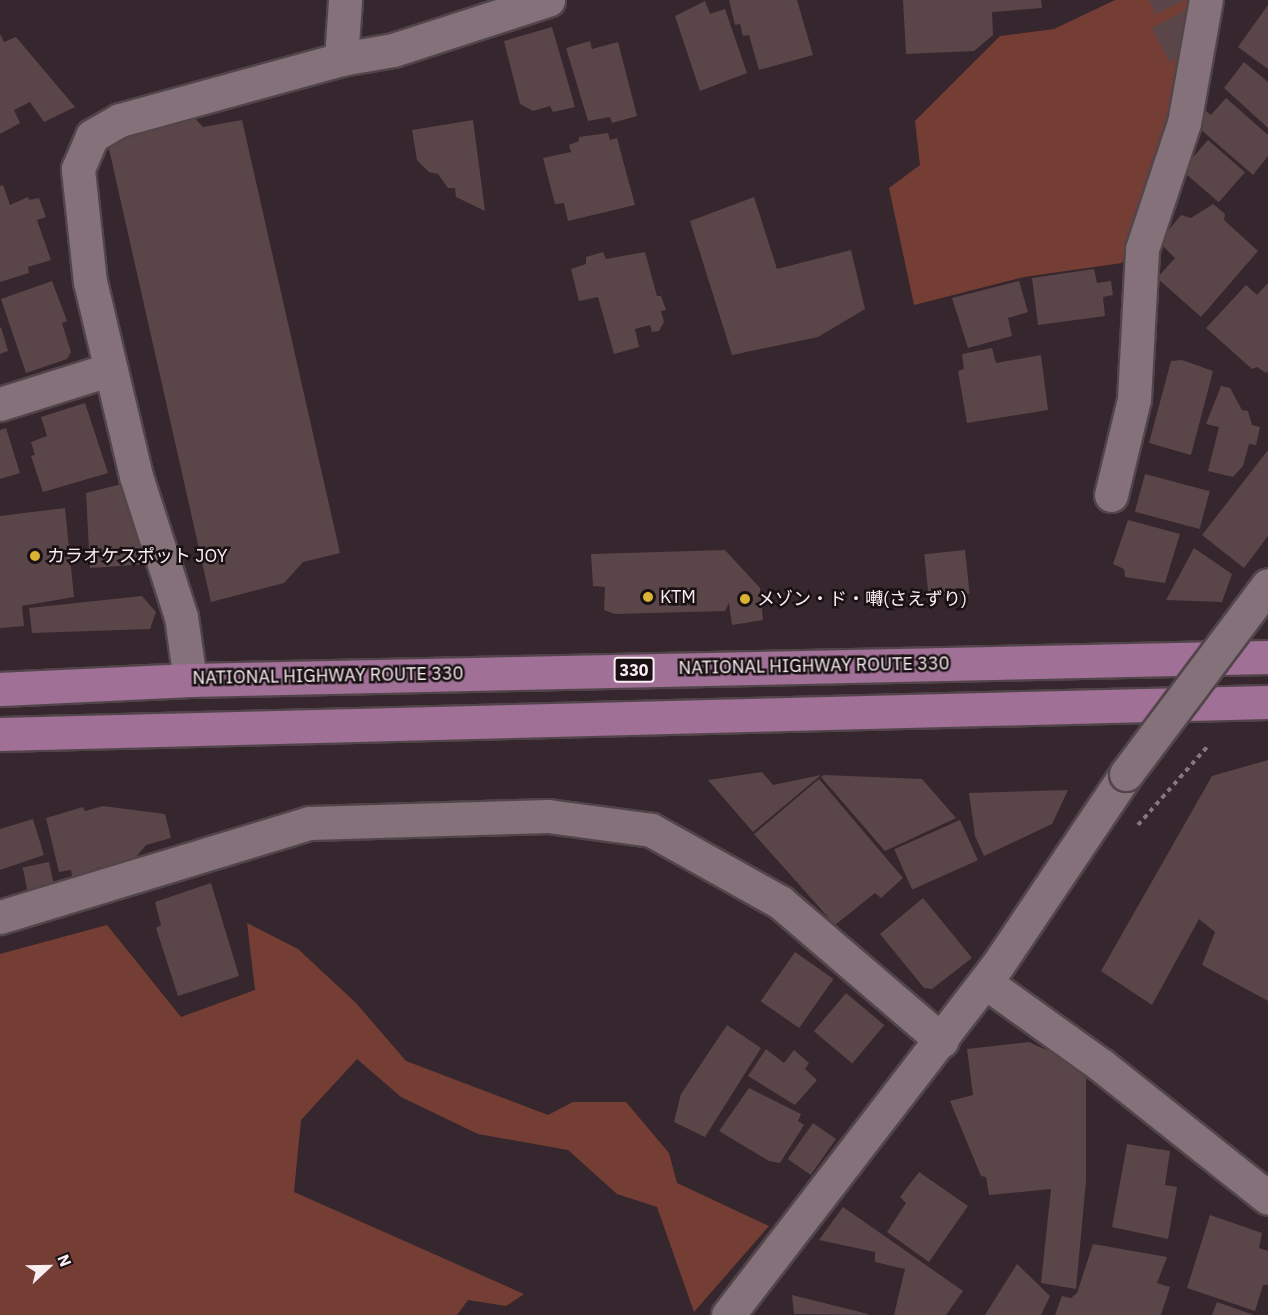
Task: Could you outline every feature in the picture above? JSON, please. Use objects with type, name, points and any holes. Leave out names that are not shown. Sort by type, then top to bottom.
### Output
[{"type":"highway","name":"NATIONAL HIGHWAY ROUTE 330","points":[[0,689],[190,680],[1268,657]]},
{"type":"highway","points":[[0,734],[1268,702]]},
{"type":"street","points":[[341,59],[345,0]]},
{"type":"street","points":[[190,680],[181,617],[136,476],[90,282],[78,169],[92,136],[120,120],[341,59],[393,50],[548,0]]},
{"type":"street","points":[[1111,495],[1134,399],[1142,249],[1184,123],[1206,0]]},
{"type":"street","points":[[0,404],[111,369]]},
{"type":"street","points":[[736,1314],[986,982],[1126,774],[1268,585]]},
{"type":"street","points":[[0,917],[309,824],[548,816],[651,830],[780,902],[942,1041]]},
{"type":"street","points":[[986,982],[1101,1065],[1268,1198]]},
{"type":"path","points":[[1135,828],[1207,747]]},
{"type":"shaded area","points":[[1115,0],[1191,0],[1175,121],[1122,263],[1024,277],[914,305],[889,188],[920,165],[915,121],[1000,36],[1054,29]]},
{"type":"shaded area","points":[[247,923],[298,949],[356,1003],[406,1061],[548,1115],[573,1102],[626,1102],[669,1153],[677,1183],[769,1226],[694,1312],[657,1207],[617,1194],[568,1150],[478,1134],[401,1097],[357,1059],[301,1120],[294,1192],[524,1294],[506,1306],[468,1300],[457,1315],[0,1315],[0,954],[107,925],[181,1017],[255,990]]},
{"type":"building","points":[[729,0],[797,0],[813,55],[759,70],[749,35],[743,36],[740,24],[735,25]]},
{"type":"building","points":[[903,0],[1041,0],[1042,8],[992,12],[993,35],[974,51],[906,54]]},
{"type":"building","points":[[1149,0],[1185,0],[1156,14]]},
{"type":"building","points":[[705,1],[710,14],[725,9],[747,73],[700,91],[675,16]]},
{"type":"building","points":[[1268,5],[1268,69],[1238,47]]},
{"type":"building","points":[[1185,10],[1180,57],[1169,62],[1152,28]]},
{"type":"building","points":[[552,27],[575,107],[553,112],[550,106],[533,111],[520,104],[504,41]]},
{"type":"building","points":[[0,34],[4,42],[16,37],[75,107],[44,122],[30,102],[14,110],[20,123],[0,134]]},
{"type":"building","points":[[590,41],[592,49],[618,42],[637,116],[612,123],[610,117],[588,121],[566,48]]},
{"type":"building","points":[[1244,62],[1268,82],[1268,128],[1224,88]]},
{"type":"building","points":[[1226,98],[1268,135],[1268,156],[1253,175],[1199,128],[1206,111],[1211,115]]},
{"type":"building","points":[[190,113],[203,127],[242,120],[340,553],[303,562],[284,583],[211,602],[109,149],[147,120]]},
{"type":"building","points":[[473,120],[485,211],[456,197],[455,188],[448,188],[438,174],[429,172],[417,160],[412,130]]},
{"type":"building","points":[[608,133],[610,140],[617,138],[635,205],[568,221],[564,203],[555,204],[543,158],[571,152],[569,145],[579,141],[579,137]]},
{"type":"building","points":[[1208,140],[1245,172],[1219,202],[1182,170]]},
{"type":"building","points":[[3,185],[10,205],[28,197],[29,200],[39,198],[46,217],[37,220],[51,260],[28,267],[29,273],[0,282],[0,186]]},
{"type":"building","points":[[754,197],[777,269],[851,250],[865,309],[818,337],[732,355],[690,221]]},
{"type":"building","points":[[1213,204],[1225,214],[1224,220],[1258,251],[1201,317],[1157,278],[1175,258],[1159,242],[1181,215],[1191,218]]},
{"type":"building","points":[[603,252],[606,259],[645,252],[657,296],[661,296],[666,310],[661,311],[664,322],[659,331],[652,332],[650,325],[635,329],[639,347],[614,354],[598,297],[579,301],[571,269],[586,264],[586,257]]},
{"type":"building","points":[[1094,269],[1097,283],[1111,281],[1113,295],[1103,297],[1105,316],[1038,325],[1032,278]]},
{"type":"building","points":[[52,281],[67,321],[62,323],[71,352],[67,359],[26,373],[1,299]]},
{"type":"building","points":[[1019,281],[1028,312],[1008,318],[1012,336],[968,348],[952,298]]},
{"type":"building","points":[[1268,283],[1268,371],[1266,373],[1257,367],[1252,369],[1206,328],[1246,285],[1257,295]]},
{"type":"building","points":[[0,328],[8,351],[0,354]]},
{"type":"building","points":[[992,348],[996,363],[1041,355],[1048,410],[967,423],[958,371],[964,369],[962,354]]},
{"type":"building","points":[[1182,360],[1213,371],[1191,455],[1149,443],[1171,361]]},
{"type":"building","points":[[1221,386],[1230,388],[1242,410],[1248,411],[1252,425],[1260,427],[1256,445],[1249,444],[1243,466],[1233,477],[1208,471],[1219,427],[1206,424]]},
{"type":"building","points":[[85,403],[108,473],[43,492],[31,456],[35,455],[31,442],[47,436],[41,417]]},
{"type":"building","points":[[6,428],[20,473],[0,479],[0,430]]},
{"type":"building","points":[[1268,450],[1268,536],[1244,568],[1202,535]]},
{"type":"building","points":[[1145,474],[1210,491],[1200,529],[1135,512]]},
{"type":"building","points":[[122,484],[148,564],[90,568],[86,493]]},
{"type":"building","name":"カラオケスポット JOY","points":[[65,508],[74,597],[22,606],[24,626],[0,628],[0,516]]},
{"type":"building","points":[[1128,520],[1180,534],[1165,583],[1125,577],[1124,569],[1113,564]]},
{"type":"building","points":[[1194,548],[1232,574],[1222,602],[1166,600]]},
{"type":"building","points":[[725,550],[760,588],[763,620],[732,625],[729,603],[725,611],[615,614],[604,610],[605,587],[593,586],[591,554]]},
{"type":"building","points":[[965,550],[970,594],[929,598],[924,554]]},
{"type":"building","points":[[142,596],[156,612],[150,629],[32,633],[29,608]]},
{"type":"building","points":[[1268,760],[1268,1001],[1202,965],[1215,932],[1199,919],[1152,1005],[1101,971],[1212,776]]},
{"type":"building","points":[[762,772],[773,785],[821,775],[753,832],[708,780]]},
{"type":"building","points":[[824,775],[922,779],[956,818],[885,851],[821,777]]},
{"type":"building","points":[[819,779],[903,878],[881,898],[875,893],[835,925],[754,834]]},
{"type":"building","points":[[1068,790],[1052,824],[984,856],[975,836],[969,793]]},
{"type":"building","points":[[103,806],[165,814],[171,838],[146,845],[133,861],[96,868],[98,875],[73,882],[71,870],[59,872],[46,818],[83,807],[85,811]]},
{"type":"building","points":[[33,819],[44,855],[0,870],[0,829]]},
{"type":"building","points":[[960,820],[978,860],[912,889],[894,849]]},
{"type":"building","points":[[49,862],[54,885],[28,891],[23,868]]},
{"type":"building","points":[[211,883],[239,976],[178,996],[156,928],[161,925],[155,902]]},
{"type":"building","points":[[923,898],[972,958],[932,989],[924,988],[880,934]]},
{"type":"building","points":[[795,952],[834,979],[799,1028],[761,1001]]},
{"type":"building","points":[[846,993],[884,1025],[852,1063],[814,1031]]},
{"type":"building","points":[[727,1025],[761,1048],[705,1137],[674,1122],[681,1094]]},
{"type":"building","points":[[1029,1042],[1053,1053],[1086,1078],[1086,1181],[1076,1289],[1041,1283],[1051,1189],[989,1195],[986,1177],[981,1176],[950,1101],[973,1095],[967,1049]]},
{"type":"building","points":[[766,1049],[784,1063],[794,1050],[809,1063],[805,1069],[817,1080],[795,1105],[748,1076]]},
{"type":"building","points":[[749,1088],[801,1114],[798,1121],[804,1125],[780,1163],[769,1161],[719,1131]]},
{"type":"building","points":[[813,1123],[836,1139],[811,1175],[788,1159]]},
{"type":"building","points":[[1127,1144],[1170,1151],[1165,1185],[1177,1187],[1168,1239],[1112,1227]]},
{"type":"building","points":[[919,1172],[968,1206],[929,1262],[887,1232],[906,1203],[900,1197]]},
{"type":"building","points":[[843,1207],[963,1291],[946,1315],[894,1315],[905,1269],[875,1262],[875,1252],[819,1240]]},
{"type":"building","points":[[1210,1215],[1262,1233],[1259,1248],[1268,1251],[1268,1285],[1263,1285],[1255,1311],[1187,1288]]},
{"type":"building","points":[[1093,1244],[1167,1257],[1157,1283],[1170,1287],[1161,1315],[1055,1315],[1062,1296],[1071,1298],[1077,1293]]},
{"type":"building","points":[[1017,1264],[1050,1296],[1041,1315],[985,1315]]},
{"type":"building","points":[[792,1295],[868,1314],[868,1315],[794,1314]]},
{"type":"building","points":[[1217,1302],[1254,1315],[1212,1315]]},
{"type":"place","name":"カラオケスポット JOY","points":[[35,556]]},
{"type":"place","name":"KTM","points":[[648,597]]},
{"type":"place","name":"メゾン・ド・囀(さえずり)","points":[[745,599]]}]
